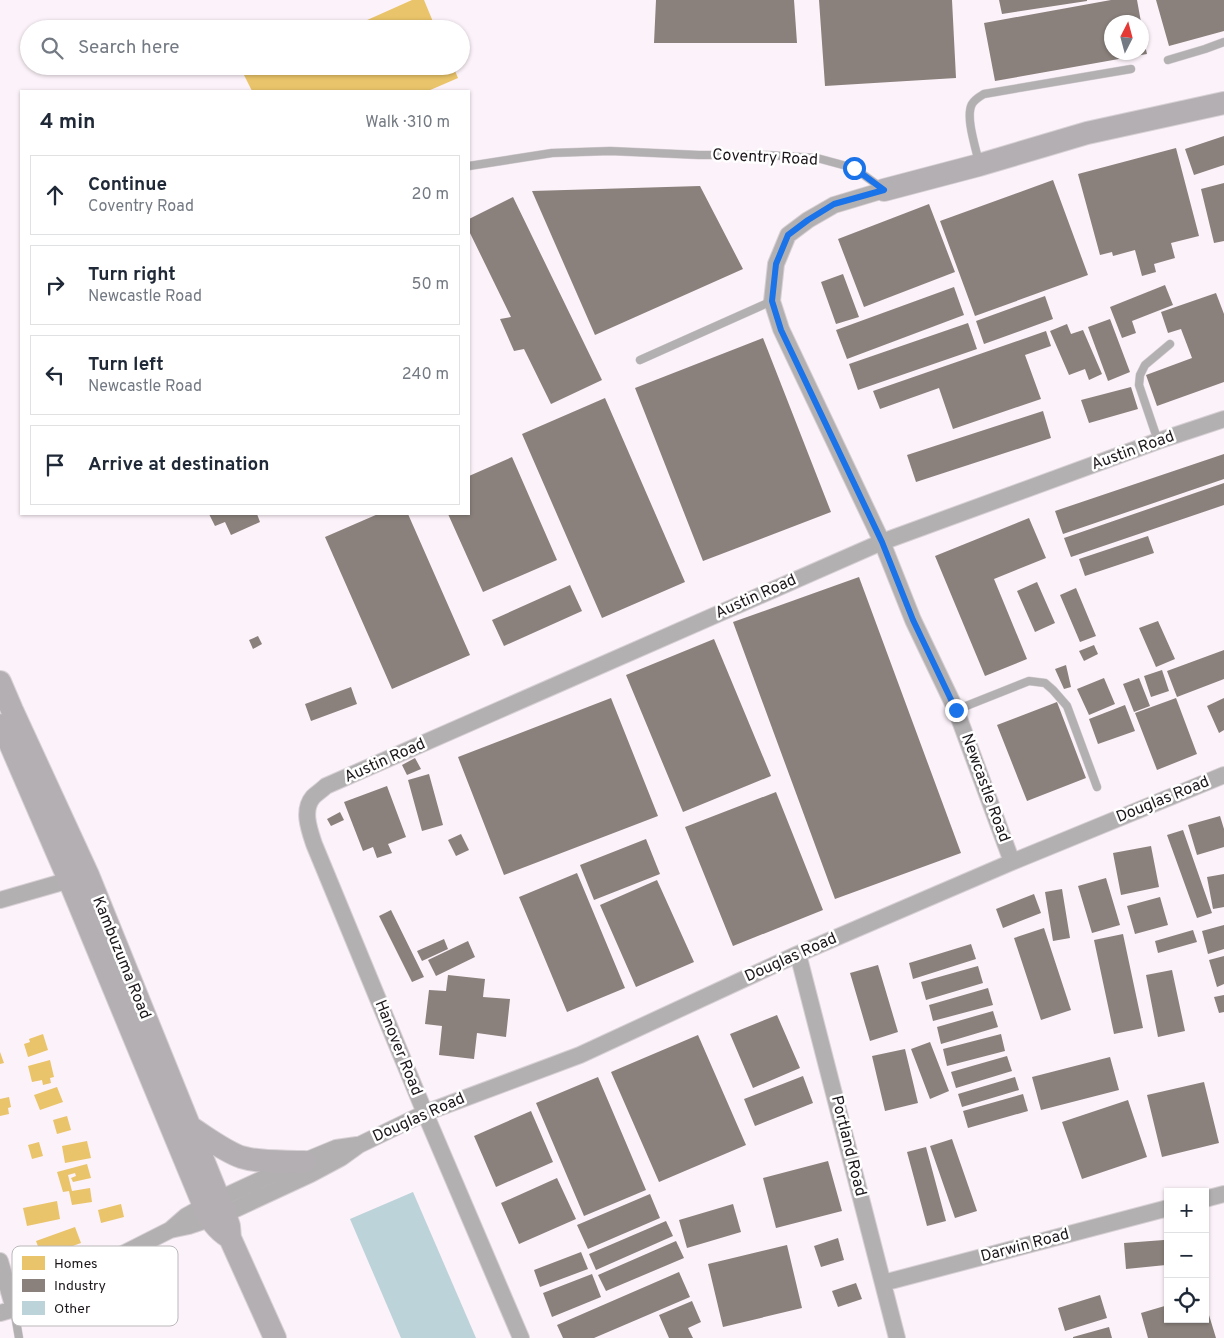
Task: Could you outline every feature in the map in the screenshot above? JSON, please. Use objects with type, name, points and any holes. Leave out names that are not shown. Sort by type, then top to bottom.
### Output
[{"type":"main road","points":[[884,190],[979,165],[1087,133],[1224,103]]},
{"type":"main road","name":"Kambuzuma Road","points":[[0,682],[215,1209],[229,1226],[230,1238],[275,1338]]},
{"type":"main road","name":"Kambuzuma Road","points":[[0,720],[79,878],[190,1127],[215,1209]]},
{"type":"main road","points":[[190,1127],[242,1157],[304,1162]]},
{"type":"street","name":"Newcastle Road","points":[[884,190],[834,204],[788,235],[776,264],[772,301],[781,330],[882,542],[913,620],[956,710],[1012,862]]},
{"type":"street","name":"Austin Road","points":[[307,810],[313,797],[326,786],[882,542],[1158,441],[1224,419]]},
{"type":"street","name":"Douglas Road","points":[[215,1209],[311,1174],[342,1158],[359,1145],[425,1112],[580,1054],[798,954],[1012,862],[1224,775]]},
{"type":"street","name":"Hanover Road","points":[[307,810],[308,826],[314,844],[521,1338]]},
{"type":"street","points":[[0,900],[79,878]]},
{"type":"street","name":"Portland Road","points":[[798,954],[897,1338]]},
{"type":"street","name":"Douglas Road","points":[[138,1246],[170,1230],[189,1226],[215,1209],[304,1162],[336,1148],[359,1145]]},
{"type":"street","points":[[1209,1198],[1224,1194]]},
{"type":"street","name":"Darwin Road","points":[[883,1284],[1164,1209]]},
{"type":"street","points":[[0,1261],[7,1311]]},
{"type":"lane","points":[[1168,60],[1224,42]]},
{"type":"lane","points":[[979,165],[969,117],[971,105],[977,98],[984,94],[1131,69]]},
{"type":"lane","name":"Coventry Road","points":[[470,166],[552,153],[610,151],[700,155],[766,155],[817,158],[854,168],[884,190]]},
{"type":"lane","points":[[640,360],[772,301]]},
{"type":"lane","points":[[1158,441],[1138,385],[1144,365],[1170,344]]},
{"type":"lane","points":[[956,710],[1029,682],[1045,683],[1067,706],[1097,787]]},
{"type":"lane","points":[[14,1326],[19,1338]]},
{"type":"building: Homes","points":[[412,0],[424,0],[432,20],[367,20]]},
{"type":"building: Homes","points":[[244,75],[457,75],[458,78],[430,90],[252,90]]},
{"type":"building: Homes","points":[[43,1034],[48,1050],[28,1057],[24,1044],[30,1042],[29,1039]]},
{"type":"building: Homes","points":[[0,1052],[4,1063],[0,1064]]},
{"type":"building: Homes","points":[[50,1060],[54,1077],[50,1078],[51,1083],[43,1085],[42,1080],[32,1082],[28,1066]]},
{"type":"building: Homes","points":[[57,1087],[63,1102],[40,1110],[34,1095]]},
{"type":"building: Homes","points":[[9,1097],[11,1107],[8,1108],[9,1114],[0,1116],[0,1099]]},
{"type":"building: Homes","points":[[67,1116],[71,1130],[57,1134],[53,1120]]},
{"type":"building: Homes","points":[[87,1141],[91,1158],[65,1163],[62,1146]]},
{"type":"building: Homes","points":[[39,1142],[43,1156],[32,1159],[28,1145]]},
{"type":"building: Homes","points":[[87,1164],[91,1178],[73,1182],[71,1178],[76,1176],[75,1173],[68,1175],[72,1191],[90,1188],[92,1202],[72,1205],[69,1191],[63,1192],[57,1172]]},
{"type":"building: Homes","points":[[57,1201],[60,1219],[27,1226],[23,1208]]},
{"type":"building: Homes","points":[[121,1204],[124,1217],[101,1223],[98,1210]]},
{"type":"building: Homes","points":[[75,1227],[81,1243],[73,1246],[38,1246],[36,1241]]},
{"type":"building: Industry","points":[[656,0],[794,0],[797,43],[654,43]]},
{"type":"building: Industry","points":[[819,0],[952,0],[956,78],[825,86]]},
{"type":"building: Industry","points":[[999,0],[1087,0],[1087,1],[1002,14]]},
{"type":"building: Industry","points":[[1111,0],[1137,0],[1140,15],[1104,15],[1104,60],[1113,60],[995,81],[984,23]]},
{"type":"building: Industry","points":[[1156,0],[1224,0],[1224,31],[1169,46]]},
{"type":"building: Industry","points":[[1224,136],[1224,165],[1194,175],[1185,149]]},
{"type":"building: Industry","points":[[1176,148],[1199,236],[1171,243],[1175,258],[1154,264],[1156,272],[1142,276],[1135,250],[1113,256],[1112,252],[1100,255],[1078,174]]},
{"type":"building: Industry","points":[[1053,180],[1088,275],[975,316],[940,221]]},
{"type":"building: Industry","points":[[1224,183],[1224,241],[1214,243],[1201,189]]},
{"type":"building: Industry","points":[[700,186],[743,269],[595,335],[532,191]]},
{"type":"building: Industry","points":[[513,197],[602,380],[551,404],[524,349],[514,351],[500,319],[511,317],[470,233],[470,218]]},
{"type":"building: Industry","points":[[929,204],[955,272],[864,307],[838,239]]},
{"type":"building: Industry","points":[[843,274],[859,317],[836,324],[821,282]]},
{"type":"building: Industry","points":[[1165,285],[1173,305],[1132,321],[1136,333],[1122,338],[1110,307]]},
{"type":"building: Industry","points":[[954,287],[964,315],[847,359],[836,330]]},
{"type":"building: Industry","points":[[1216,293],[1224,314],[1224,382],[1157,406],[1146,375],[1192,358],[1181,329],[1168,333],[1161,312]]},
{"type":"building: Industry","points":[[1045,296],[1053,319],[984,344],[976,321]]},
{"type":"building: Industry","points":[[1110,319],[1130,372],[1108,381],[1088,327]]},
{"type":"building: Industry","points":[[968,323],[977,349],[858,390],[849,364]]},
{"type":"building: Industry","points":[[1067,324],[1071,334],[1083,330],[1102,374],[1089,380],[1085,369],[1069,375],[1050,331]]},
{"type":"building: Industry","points":[[1046,331],[1051,346],[1025,355],[1041,399],[953,429],[939,388],[880,409],[873,391]]},
{"type":"building: Industry","points":[[763,338],[831,512],[703,561],[635,388]]},
{"type":"building: Industry","points":[[1131,387],[1138,409],[1089,423],[1081,400]]},
{"type":"building: Industry","points":[[605,398],[685,582],[602,618],[522,434]]},
{"type":"building: Industry","points":[[1043,411],[1051,438],[916,482],[907,455]]},
{"type":"building: Industry","points":[[1224,454],[1224,479],[1063,534],[1055,511]]},
{"type":"building: Industry","points":[[512,457],[557,560],[483,592],[448,515],[470,515],[470,476]]},
{"type":"building: Industry","points":[[1224,483],[1224,505],[1071,557],[1064,538]]},
{"type":"building: Industry","points":[[210,515],[257,515],[260,522],[231,535],[225,522],[215,526]]},
{"type":"building: Industry","points":[[376,515],[408,515],[470,655],[392,689],[325,537]]},
{"type":"building: Industry","points":[[1029,518],[1046,558],[994,579],[1027,659],[985,676],[935,556]]},
{"type":"building: Industry","points":[[1148,536],[1154,553],[1085,576],[1079,559]]},
{"type":"building: Industry","points":[[859,577],[961,853],[835,899],[733,622]]},
{"type":"building: Industry","points":[[1037,582],[1055,623],[1035,632],[1017,591]]},
{"type":"building: Industry","points":[[570,585],[582,611],[504,646],[492,620]]},
{"type":"building: Industry","points":[[1076,588],[1096,636],[1080,642],[1060,595]]},
{"type":"building: Industry","points":[[1158,621],[1175,659],[1156,667],[1139,628]]},
{"type":"building: Industry","points":[[258,636],[262,644],[253,649],[249,640]]},
{"type":"building: Industry","points":[[714,639],[771,776],[683,812],[626,675]]},
{"type":"building: Industry","points":[[1094,645],[1098,654],[1084,661],[1079,651]]},
{"type":"building: Industry","points":[[1224,650],[1224,679],[1177,697],[1167,671]]},
{"type":"building: Industry","points":[[1066,665],[1071,687],[1064,689],[1055,669]]},
{"type":"building: Industry","points":[[1162,670],[1169,691],[1151,697],[1144,676]]},
{"type":"building: Industry","points":[[1104,678],[1115,704],[1089,715],[1077,689]]},
{"type":"building: Industry","points":[[1139,678],[1150,706],[1134,712],[1123,684]]},
{"type":"building: Industry","points":[[351,687],[357,704],[311,721],[305,704]]},
{"type":"building: Industry","points":[[611,698],[658,816],[504,875],[458,757]]},
{"type":"building: Industry","points":[[1176,698],[1197,754],[1157,770],[1135,713]]},
{"type":"building: Industry","points":[[1224,698],[1224,730],[1219,733],[1207,706]]},
{"type":"building: Industry","points":[[1057,702],[1086,778],[1027,801],[997,725]]},
{"type":"building: Industry","points":[[1125,705],[1135,731],[1098,744],[1089,719]]},
{"type":"building: Industry","points":[[415,758],[421,769],[407,775],[402,765]]},
{"type":"building: Industry","points":[[429,774],[443,825],[422,831],[408,780]]},
{"type":"building: Industry","points":[[387,786],[406,837],[388,844],[392,853],[377,858],[373,847],[363,851],[344,802]]},
{"type":"building: Industry","points":[[776,792],[823,910],[733,946],[685,827]]},
{"type":"building: Industry","points":[[340,812],[344,820],[331,826],[327,819]]},
{"type":"building: Industry","points":[[1220,816],[1224,829],[1224,847],[1197,855],[1188,825]]},
{"type":"building: Industry","points":[[1183,830],[1212,913],[1197,918],[1167,835]]},
{"type":"building: Industry","points":[[461,834],[469,850],[456,856],[448,840]]},
{"type":"building: Industry","points":[[646,839],[660,874],[594,900],[580,865]]},
{"type":"building: Industry","points":[[1151,846],[1159,887],[1121,895],[1113,853]]},
{"type":"building: Industry","points":[[577,873],[625,988],[567,1012],[519,897]]},
{"type":"building: Industry","points":[[1224,874],[1224,907],[1213,909],[1207,877]]},
{"type":"building: Industry","points":[[1106,878],[1120,925],[1092,933],[1078,886]]},
{"type":"building: Industry","points":[[657,880],[694,962],[636,987],[600,905]]},
{"type":"building: Industry","points":[[1062,889],[1070,938],[1053,941],[1045,892]]},
{"type":"building: Industry","points":[[1034,894],[1041,913],[1003,928],[996,909]]},
{"type":"building: Industry","points":[[1160,897],[1168,925],[1135,934],[1127,906]]},
{"type":"building: Industry","points":[[391,910],[424,977],[412,982],[379,916]]},
{"type":"building: Industry","points":[[1224,925],[1224,949],[1208,954],[1202,931]]},
{"type":"building: Industry","points":[[1044,928],[1071,1010],[1041,1020],[1014,938]]},
{"type":"building: Industry","points":[[1193,930],[1197,942],[1158,953],[1155,941]]},
{"type":"building: Industry","points":[[1123,934],[1143,1028],[1114,1034],[1094,940]]},
{"type":"building: Industry","points":[[444,939],[448,949],[422,961],[417,951]]},
{"type":"building: Industry","points":[[468,941],[475,957],[436,976],[428,960]]},
{"type":"building: Industry","points":[[971,944],[976,959],[913,979],[909,963]]},
{"type":"building: Industry","points":[[1224,956],[1224,984],[1217,987],[1209,960]]},
{"type":"building: Industry","points":[[878,965],[898,1032],[870,1041],[850,973]]},
{"type":"building: Industry","points":[[978,966],[983,983],[926,1000],[921,982]]},
{"type":"building: Industry","points":[[1172,970],[1185,1031],[1158,1037],[1146,975]]},
{"type":"building: Industry","points":[[448,975],[485,979],[483,997],[510,999],[506,1037],[477,1033],[474,1059],[439,1055],[442,1026],[425,1024],[429,990],[446,991]]},
{"type":"building: Industry","points":[[988,988],[993,1005],[933,1021],[929,1005]]},
{"type":"building: Industry","points":[[1224,995],[1224,1012],[1219,1013],[1214,997]]},
{"type":"building: Industry","points":[[993,1011],[998,1027],[941,1044],[937,1027]]},
{"type":"building: Industry","points":[[777,1015],[800,1068],[753,1088],[730,1034]]},
{"type":"building: Industry","points":[[1001,1034],[1005,1051],[947,1066],[943,1049]]},
{"type":"building: Industry","points":[[698,1035],[746,1145],[659,1182],[611,1072]]},
{"type":"building: Industry","points":[[930,1042],[949,1091],[930,1099],[911,1049]]},
{"type":"building: Industry","points":[[905,1049],[918,1103],[885,1111],[872,1056]]},
{"type":"building: Industry","points":[[1007,1056],[1012,1071],[956,1088],[951,1072]]},
{"type":"building: Industry","points":[[1110,1057],[1119,1090],[1041,1110],[1032,1077]]},
{"type":"building: Industry","points":[[803,1076],[813,1103],[755,1126],[744,1099]]},
{"type":"building: Industry","points":[[598,1077],[646,1190],[584,1216],[536,1103]]},
{"type":"building: Industry","points":[[1015,1077],[1019,1090],[962,1107],[958,1094]]},
{"type":"building: Industry","points":[[1204,1082],[1219,1143],[1162,1157],[1147,1095]]},
{"type":"building: Industry","points":[[1023,1094],[1028,1111],[968,1128],[963,1111]]},
{"type":"building: Industry","points":[[1128,1100],[1147,1157],[1082,1179],[1062,1122]]},
{"type":"building: Industry","points":[[531,1111],[553,1162],[496,1187],[474,1136]]},
{"type":"building: Industry","points":[[952,1139],[977,1211],[955,1218],[930,1146]]},
{"type":"building: Industry","points":[[926,1147],[946,1221],[927,1226],[907,1152]]},
{"type":"building: Industry","points":[[828,1161],[842,1211],[776,1228],[763,1178]]},
{"type":"building: Industry","points":[[557,1178],[576,1219],[519,1244],[501,1203]]},
{"type":"building: Industry","points":[[650,1194],[660,1218],[588,1249],[577,1225]]},
{"type":"building: Industry","points":[[733,1204],[741,1232],[687,1248],[679,1220]]},
{"type":"building: Industry","points":[[666,1221],[673,1236],[596,1270],[589,1254]]},
{"type":"building: Industry","points":[[838,1238],[844,1260],[821,1267],[814,1246]]},
{"type":"building: Industry","points":[[1164,1240],[1164,1265],[1126,1269],[1124,1243]]},
{"type":"building: Industry","points":[[676,1241],[684,1258],[606,1291],[598,1275]]},
{"type":"building: Industry","points":[[787,1245],[802,1308],[723,1327],[708,1264]]},
{"type":"building: Industry","points":[[581,1252],[588,1269],[540,1287],[534,1270]]},
{"type":"building: Industry","points":[[679,1272],[690,1297],[594,1338],[563,1338],[557,1325]]},
{"type":"building: Industry","points":[[592,1274],[601,1297],[552,1317],[543,1293]]},
{"type":"building: Industry","points":[[856,1283],[862,1299],[838,1307],[832,1291]]},
{"type":"building: Industry","points":[[1100,1295],[1107,1318],[1065,1331],[1058,1308]]},
{"type":"building: Industry","points":[[692,1301],[701,1322],[688,1328],[693,1338],[669,1338],[659,1315]]},
{"type":"building: Industry","points":[[1164,1306],[1164,1323],[1209,1323],[1209,1315],[1216,1338],[1148,1338],[1141,1313]]},
{"type":"building: Industry","points":[[1109,1327],[1112,1338],[1073,1338],[1073,1337]]},
{"type":"building: Other","points":[[413,1192],[476,1338],[401,1338],[350,1219]]},
{"type":"route","points":[[854,168],[884,190],[834,204],[788,235],[776,264],[772,301],[781,330],[882,542],[913,620],[956,710]]}]
